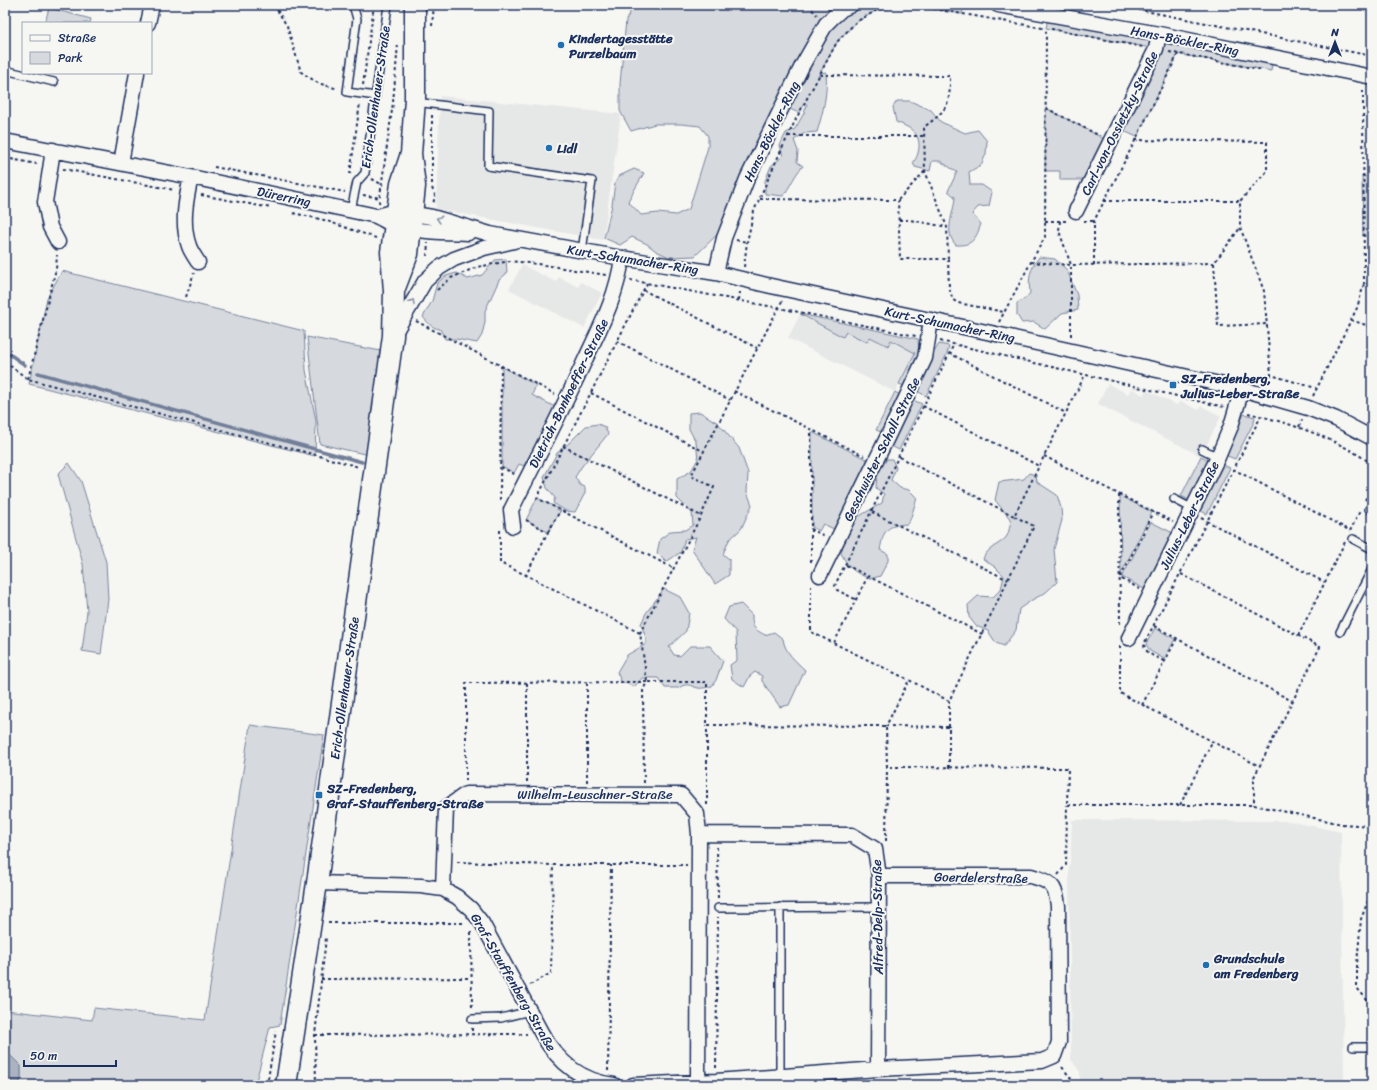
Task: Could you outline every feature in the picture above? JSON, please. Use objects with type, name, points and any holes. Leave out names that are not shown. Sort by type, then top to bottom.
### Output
[{"type":"street","points":[[148,22],[152,5]]},
{"type":"street","name":"Erich-Ollenhauer-Straße","points":[[286,1085],[317,883],[393,336],[394,291],[407,259],[395,217],[415,186],[411,154],[415,102],[415,5]]},
{"type":"street","name":"Hans-Böckler-Ring","points":[[716,273],[724,238],[747,179],[802,66],[826,24],[842,9],[851,5]]},
{"type":"street","name":"Hans-Böckler-Ring","points":[[998,5],[1159,34],[1372,77]]},
{"type":"street","name":"Carl-von-Ossietzky-Straße","points":[[1076,211],[1156,49],[1159,34]]},
{"type":"street","points":[[121,163],[137,74]]},
{"type":"street","name":"Dürerring","points":[[5,141],[351,210],[395,217]]},
{"type":"street","points":[[53,150],[45,202],[50,227],[58,242]]},
{"type":"street","points":[[191,177],[186,198],[185,220],[189,246],[198,262]]},
{"type":"street","name":"Kurt-Schumacher-Ring","points":[[395,217],[430,231],[490,234],[622,258],[716,273],[1242,389],[1308,408],[1336,419],[1372,438]]},
{"type":"street","name":"Kurt-Schumacher-Ring","points":[[393,336],[425,281],[439,268],[454,259],[478,250],[520,240]]},
{"type":"street","name":"Dietrich-Bonhoeffer-Straße","points":[[507,524],[511,510],[567,400],[610,308],[620,277],[622,258]]},
{"type":"street","name":"Geschwister-Scholl-Straße","points":[[820,575],[876,462],[924,358],[932,320]]},
{"type":"street","name":"Julius-Leber-Straße","points":[[1123,636],[1150,594],[1192,511],[1218,457],[1237,410],[1242,389]]},
{"type":"street","points":[[443,889],[446,808],[466,794]]},
{"type":"street","name":"Wilhelm-Leuschner-Straße","points":[[466,794],[681,795],[697,814]]},
{"type":"street","points":[[697,814],[699,834],[698,1082]]},
{"type":"street","name":"Alfred-Delp-Straße","points":[[699,834],[852,834],[876,849],[879,876],[878,1069]]},
{"type":"street","name":"Goerdelerstraße","points":[[879,876],[1031,876],[1051,884]]},
{"type":"street","name":"Graf-Stauffenberg-Straße","points":[[317,883],[421,886],[443,889],[457,897],[471,909],[482,923],[550,1049],[557,1057],[581,1075],[611,1085]]},
{"type":"street","points":[[633,1085],[716,1081],[878,1069],[1042,1061],[1054,1056],[1059,1042],[1058,906],[1057,894],[1051,884]]},
{"type":"lane","points":[[353,5],[357,19],[347,92],[376,96]]},
{"type":"lane","name":"Erich-Ollenhauer-Straße","points":[[351,210],[357,182],[365,173],[388,5]]},
{"type":"lane","points":[[5,70],[54,82]]},
{"type":"lane","points":[[415,102],[489,111],[488,166],[592,181],[582,251]]},
{"type":"lane","points":[[1202,449],[1218,457]]},
{"type":"lane","points":[[1174,499],[1192,511]]},
{"type":"lane","points":[[1353,539],[1372,549]]},
{"type":"lane","points":[[1340,632],[1372,569]]},
{"type":"lane","points":[[780,907],[780,1076]]},
{"type":"lane","points":[[718,908],[878,907]]},
{"type":"lane","points":[[472,1018],[501,1018],[530,1011]]},
{"type":"lane","points":[[1353,1047],[1372,1047]]},
{"type":"path","points":[[274,5],[287,26],[301,72],[318,83],[347,92]]},
{"type":"path","points":[[810,8],[815,5]]},
{"type":"path","points":[[1115,5],[1372,56]]},
{"type":"path","points":[[739,300],[747,242],[754,212],[788,136],[837,42],[856,22],[877,10],[896,6],[917,6],[1046,28],[1263,70]]},
{"type":"path","points":[[996,334],[1004,312],[1045,237],[1046,28]]},
{"type":"path","points":[[395,217],[382,186],[393,103],[398,42]]},
{"type":"path","points":[[1094,265],[1094,222],[1178,54]]},
{"type":"path","points":[[820,75],[950,76],[950,95],[947,107],[938,117],[924,128],[925,171],[947,227],[949,288],[953,300],[958,303],[1004,312]]},
{"type":"path","points":[[1308,408],[1316,388],[1357,308],[1364,284],[1362,175],[1363,90],[1367,90]]},
{"type":"path","points":[[1046,108],[1110,142]]},
{"type":"path","points":[[788,136],[924,136]]},
{"type":"path","points":[[1135,140],[1267,142],[1267,171],[1240,201],[1240,227],[1264,291],[1271,375],[1316,388]]},
{"type":"path","points":[[925,171],[898,200],[900,259],[948,259]]},
{"type":"path","points":[[1362,175],[1372,180]]},
{"type":"path","points":[[432,211],[434,194]]},
{"type":"path","points":[[760,199],[898,200]]},
{"type":"path","points":[[1104,202],[1240,201]]},
{"type":"path","points":[[899,220],[910,220],[947,227]]},
{"type":"path","points":[[1060,221],[1059,231],[1071,265],[1072,351]]},
{"type":"path","points":[[1240,227],[1214,263],[1218,326],[1266,324]]},
{"type":"path","points":[[28,379],[56,268],[58,242]]},
{"type":"path","points":[[427,256],[428,243]]},
{"type":"path","points":[[448,281],[477,267],[510,261],[620,277],[739,300],[954,344],[1261,416],[1299,427],[1362,456],[1372,464]]},
{"type":"path","points":[[186,297],[198,262]]},
{"type":"path","points":[[1031,262],[1071,265],[1214,263]]},
{"type":"path","points":[[647,283],[537,498],[674,568]]},
{"type":"path","points":[[1364,284],[1372,284]]},
{"type":"path","points":[[644,795],[643,690],[647,682],[640,633],[701,516],[714,487],[691,476],[788,289]]},
{"type":"path","points":[[643,290],[757,348]]},
{"type":"path","points":[[1351,320],[1371,327],[1372,334]]},
{"type":"path","points":[[414,321],[567,400]]},
{"type":"path","points":[[617,341],[730,400]]},
{"type":"path","points":[[855,599],[837,590],[836,586],[954,344]]},
{"type":"path","points":[[949,353],[1066,413]]},
{"type":"path","points":[[5,362],[28,379],[316,454],[374,472]]},
{"type":"path","points":[[500,507],[501,366]]},
{"type":"path","points":[[1014,516],[1085,375]]},
{"type":"path","points":[[734,391],[876,462]]},
{"type":"path","points":[[591,393],[703,451]]},
{"type":"path","points":[[923,406],[1039,466]]},
{"type":"path","points":[[1164,661],[1148,653],[1144,644],[1261,416]]},
{"type":"path","points":[[563,446],[701,516]]},
{"type":"path","points":[[1044,456],[1184,527]]},
{"type":"path","points":[[898,457],[1034,526],[949,701],[949,768]]},
{"type":"path","points":[[1233,469],[1350,531]]},
{"type":"path","points":[[1298,636],[1372,487]]},
{"type":"path","points":[[1120,495],[1120,578],[1123,636],[1120,694],[1259,766]]},
{"type":"path","points":[[526,575],[561,510]]},
{"type":"path","points":[[1192,511],[1207,521],[1324,582]]},
{"type":"path","points":[[872,512],[1008,580]]},
{"type":"path","points":[[1120,578],[1154,512]]},
{"type":"path","points":[[526,520],[548,532]]},
{"type":"path","points":[[507,524],[500,563],[640,633]]},
{"type":"path","points":[[810,528],[836,541]]},
{"type":"path","points":[[846,565],[982,634]]},
{"type":"path","points":[[1181,574],[1320,647],[1254,777],[1254,805]]},
{"type":"path","points":[[834,643],[868,576]]},
{"type":"path","points":[[1120,578],[1150,594]]},
{"type":"path","points":[[1154,626],[1292,701]]},
{"type":"path","points":[[1142,705],[1177,638]]},
{"type":"path","points":[[876,849],[886,842],[886,726],[909,680],[949,701]]},
{"type":"path","points":[[466,794],[466,683],[707,682],[707,809],[697,814]]},
{"type":"path","points":[[527,683],[527,794]]},
{"type":"path","points":[[587,683],[587,794]]},
{"type":"path","points":[[708,725],[949,727]]},
{"type":"path","points":[[1180,805],[1212,742]]},
{"type":"path","points":[[887,767],[1068,768],[1066,865],[1051,884]]},
{"type":"path","points":[[1067,805],[1254,805],[1342,824],[1372,826]]},
{"type":"path","points":[[716,1081],[718,908],[717,834]]},
{"type":"path","points":[[444,862],[553,865],[698,865]]},
{"type":"path","points":[[519,991],[551,973],[553,865]]},
{"type":"path","points":[[611,865],[611,1085]]},
{"type":"path","points":[[1372,896],[1368,901],[1361,919],[1357,964],[1357,988],[1372,1006]]},
{"type":"path","points":[[327,930],[328,923],[471,923]]},
{"type":"path","points":[[471,931],[472,1034]]},
{"type":"path","points":[[316,1085],[314,1035],[326,937]]},
{"type":"path","points":[[321,979],[471,978]]},
{"type":"path","points":[[266,1085],[276,1031]]},
{"type":"path","points":[[314,1035],[542,1034]]},
{"type":"path","points":[[1054,1056],[1073,1081],[1073,1085]]},
{"type":"shaded area","points":[[440,96],[621,114],[603,240],[436,209]]},
{"type":"shaded area","points":[[522,265],[556,282],[559,277],[578,287],[581,282],[602,293],[584,328],[509,289]]},
{"type":"shaded area","points":[[800,315],[843,337],[846,331],[866,342],[869,337],[888,346],[891,340],[915,353],[895,392],[788,338]]},
{"type":"shaded area","points":[[1108,384],[1128,394],[1131,388],[1143,395],[1146,390],[1177,405],[1180,401],[1199,410],[1201,406],[1221,416],[1201,456],[1098,404]]},
{"type":"shaded area","name":"Grundschule am Fredenberg","points":[[1072,820],[1288,821],[1341,832],[1344,1085],[1080,1085],[1080,1072],[1071,1059],[1069,870]]},
{"type":"shaded area","points":[[5,1050],[21,1066],[21,1079],[18,1085],[5,1085]]},
{"type":"shaded area","points":[[892,1083],[1044,1084],[1044,1085],[892,1085]]},
{"type":"green space","points":[[634,5],[840,5],[801,54],[770,119],[756,142],[723,229],[695,256],[669,257],[632,237],[620,245],[604,238],[612,205],[615,183],[619,176],[634,169],[644,173],[628,201],[641,215],[658,213],[676,215],[689,209],[708,147],[708,136],[700,126],[655,124],[631,131],[620,111],[620,84],[626,20]]},
{"type":"green space","points":[[851,5],[964,5],[962,14],[917,6],[896,6],[877,10],[857,22],[841,37],[820,73],[826,72],[826,95],[817,132],[805,133],[794,140],[798,151],[797,162],[803,166],[783,196],[765,194],[765,181],[771,166],[783,156],[780,145],[786,133],[795,129],[807,105],[805,102],[799,113],[783,106],[826,24]]},
{"type":"green space","points":[[49,8],[91,19],[90,22],[45,22]]},
{"type":"green space","points":[[1049,14],[1273,57],[1271,71],[1178,54],[1137,137],[1117,128],[1156,49],[1046,28]]},
{"type":"green space","points":[[897,101],[910,101],[931,110],[941,122],[965,133],[978,130],[987,141],[986,154],[981,165],[969,172],[970,185],[982,185],[992,192],[989,206],[978,207],[972,214],[981,224],[973,240],[966,244],[956,245],[950,234],[950,222],[955,197],[948,191],[957,172],[940,161],[932,161],[930,171],[915,167],[913,163],[919,147],[918,138],[911,130],[896,122],[893,107]]},
{"type":"green space","points":[[1046,108],[1110,142],[1091,180],[1060,180],[1060,171],[1045,171]]},
{"type":"green space","points":[[1362,175],[1372,180],[1372,236],[1363,236]]},
{"type":"green space","points":[[1039,257],[1055,259],[1067,270],[1077,295],[1078,310],[1062,313],[1045,329],[1034,322],[1022,323],[1017,315],[1017,303],[1026,298],[1030,293],[1030,274]]},
{"type":"green space","points":[[506,259],[507,273],[499,280],[485,311],[485,322],[482,335],[477,343],[456,339],[445,339],[440,329],[435,328],[423,317],[432,301],[437,283],[446,276],[456,273],[468,279],[482,275],[495,260]]},
{"type":"green space","points":[[62,271],[304,331],[306,370],[316,421],[315,456],[29,384],[47,298]]},
{"type":"green space","points":[[800,314],[918,339],[919,353],[904,386],[899,384],[915,353],[891,340],[888,346],[870,337],[867,342],[846,332],[843,337]]},
{"type":"green space","points":[[307,337],[381,351],[369,455],[320,444]]},
{"type":"green space","points":[[939,344],[949,346],[947,354],[926,396],[917,391],[931,357]]},
{"type":"green space","points":[[502,367],[536,385],[532,395],[555,407],[524,466],[519,464],[514,473],[502,466]]},
{"type":"green space","points":[[895,392],[900,395],[881,432],[876,430]]},
{"type":"green space","points":[[913,400],[922,404],[899,450],[889,445]]},
{"type":"green space","points":[[700,412],[718,423],[739,448],[748,473],[747,492],[752,505],[741,529],[729,540],[723,554],[729,559],[729,575],[715,584],[692,549],[696,537],[685,539],[681,552],[666,562],[657,553],[660,539],[671,531],[685,530],[693,525],[692,513],[677,498],[677,479],[691,471],[698,459],[696,442],[689,429],[689,413]]},
{"type":"green space","points":[[1244,414],[1255,417],[1254,422],[1235,459],[1225,455]]},
{"type":"green space","points":[[598,424],[605,427],[608,434],[575,477],[580,485],[585,487],[585,493],[575,512],[566,511],[553,503],[555,498],[547,488],[544,477],[557,453],[586,426]]},
{"type":"green space","points":[[812,432],[868,460],[834,529],[823,524],[819,531],[812,527]]},
{"type":"green space","points":[[1201,456],[1209,460],[1189,500],[1181,496]]},
{"type":"green space","points":[[887,459],[892,459],[896,468],[891,480],[900,488],[909,490],[917,498],[910,520],[907,524],[894,526],[885,533],[880,550],[888,554],[888,561],[880,576],[870,579],[852,569],[841,553],[845,528],[856,518],[882,503],[884,494],[876,488],[877,475]]},
{"type":"green space","points":[[69,463],[81,481],[106,562],[108,599],[101,654],[82,651],[87,611],[83,564],[58,474]]},
{"type":"green space","points":[[1221,464],[1230,468],[1207,514],[1199,510]]},
{"type":"green space","points":[[1029,473],[1036,475],[1037,482],[1057,495],[1061,508],[1062,520],[1054,549],[1057,582],[1045,593],[1019,609],[1016,630],[1004,646],[996,643],[988,631],[976,626],[969,617],[968,605],[978,596],[993,597],[1001,589],[1004,576],[995,567],[983,559],[987,552],[1005,539],[1011,520],[995,500],[999,482],[1024,479]]},
{"type":"green space","points":[[1120,496],[1152,512],[1121,574]]},
{"type":"green space","points":[[537,498],[561,510],[548,532],[526,520]]},
{"type":"green space","points":[[1151,522],[1173,533],[1144,589],[1122,577]]},
{"type":"green space","points":[[664,589],[680,597],[689,613],[686,631],[669,647],[674,655],[680,656],[690,646],[710,646],[723,661],[716,680],[712,686],[700,688],[686,685],[679,688],[665,688],[658,678],[642,678],[634,687],[621,681],[617,672],[627,655],[646,644],[646,638],[641,624],[646,613]]},
{"type":"green space","points":[[741,604],[752,615],[752,623],[754,628],[765,635],[774,632],[783,639],[788,653],[805,670],[789,705],[780,707],[762,681],[762,676],[755,672],[750,676],[744,687],[732,679],[730,665],[737,660],[736,632],[724,619],[729,607]]},
{"type":"green space","points":[[1155,628],[1175,639],[1164,659],[1150,651],[1146,644]]},
{"type":"green space","points":[[250,725],[324,735],[280,1025],[270,1027],[255,1085],[18,1085],[21,1079],[21,1066],[5,1050],[5,1010],[92,1020],[94,1008],[205,1020]]},
{"type":"waterway","points":[[5,351],[25,365]]},
{"type":"waterway","points":[[38,373],[362,462]]},
{"type":"place","name":"Kindertagesstätte Purzelbaum","points":[[561,45]]},
{"type":"place","name":"Lidl","points":[[549,148]]},
{"type":"place","name":"SZ-Fredenberg, Julius-Leber-Straße","points":[[1173,385]]},
{"type":"place","name":"SZ-Fredenberg, Graf-Stauffenberg-Straße","points":[[319,795]]},
{"type":"place","name":"Grundschule am Fredenberg","points":[[1206,965]]}]
